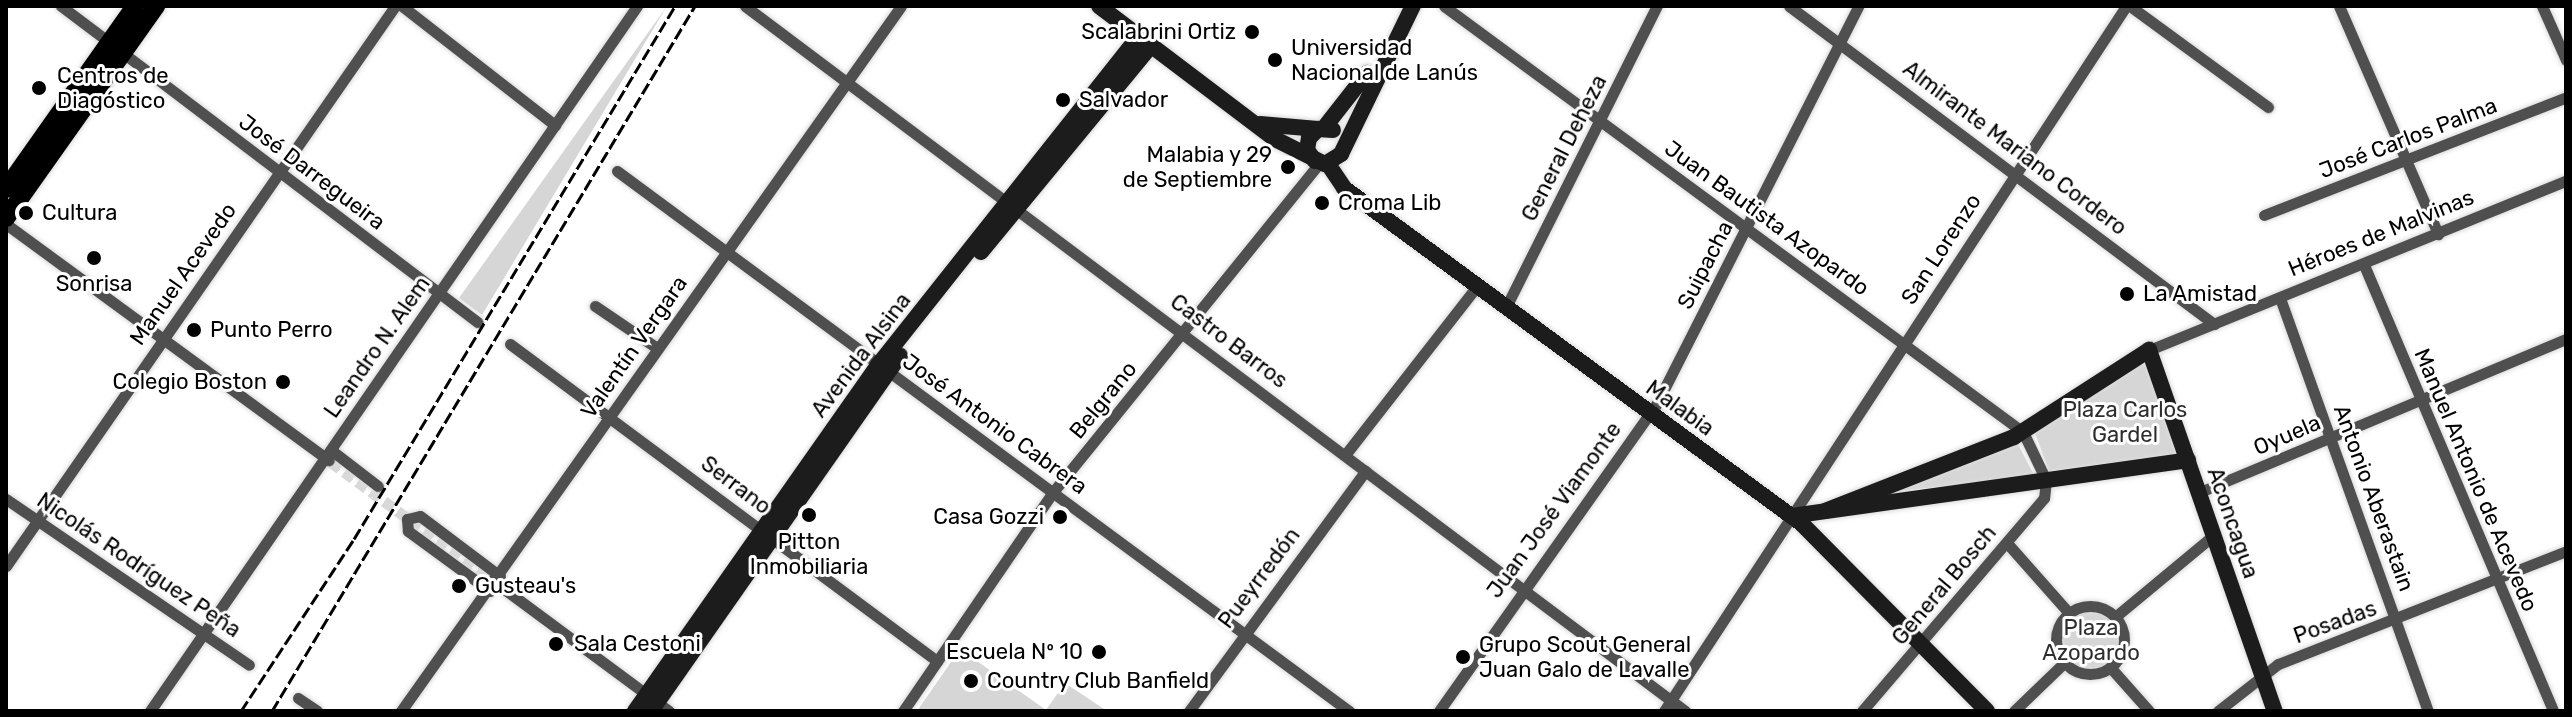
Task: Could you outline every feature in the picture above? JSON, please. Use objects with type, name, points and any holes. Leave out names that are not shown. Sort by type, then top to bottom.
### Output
[{"type":"main road","points":[[6,218],[116,47],[135,6]]},
{"type":"main road","points":[[6,189],[116,47],[156,6]]},
{"type":"street","name":"José Darregueira","points":[[61,6],[477,322]]},
{"type":"street","name":"Manuel Acevedo","points":[[6,566],[395,6]]},
{"type":"street","points":[[402,6],[555,125]]},
{"type":"street","name":"Leandro N. Alem","points":[[150,711],[637,6]]},
{"type":"street","name":"Castro Barros","points":[[745,6],[1184,331],[1685,711]]},
{"type":"street","name":"Valentín Vergara","points":[[401,711],[901,6]]},
{"type":"street","name":"Malabia","points":[[1099,6],[1292,151],[1321,162],[1344,188],[1791,516],[1987,711]]},
{"type":"street","points":[[1401,6],[1360,87],[1307,144],[1321,162],[1338,158],[1413,6]]},
{"type":"street","name":"Juan Bautista Azopardo","points":[[1444,6],[1599,123],[1905,341],[2023,432],[2046,480]]},
{"type":"street","name":"General Deheza","points":[[1506,307],[1657,6]]},
{"type":"street","name":"Almirante Mariano Cordero","points":[[1789,6],[2214,324]]},
{"type":"street","name":"Suipacha","points":[[1649,413],[1858,6]]},
{"type":"street","points":[[2128,6],[2268,107]]},
{"type":"street","name":"San Lorenzo","points":[[1664,711],[2015,173],[2128,6]]},
{"type":"street","points":[[2339,6],[2438,234]]},
{"type":"street","points":[[2542,6],[2566,60]]},
{"type":"street","name":"Avenida Alsina","points":[[635,711],[656,705],[766,532],[884,367],[1144,42]]},
{"type":"street","name":"José Carlos Palma","points":[[2264,215],[2566,97]]},
{"type":"street","points":[[1254,122],[1321,128],[1336,132],[1343,143]]},
{"type":"street","name":"Belgrano","points":[[903,711],[1053,492],[1321,162]]},
{"type":"street","name":"José Antonio Cabrera","points":[[617,171],[1349,711]]},
{"type":"street","name":"Héroes de Malvinas","points":[[1825,511],[2023,432],[2149,350],[2566,181]]},
{"type":"street","points":[[6,224],[161,339],[329,456],[378,486]]},
{"type":"street","name":"Manuel Antonio de Acevedo","points":[[2364,265],[2419,401],[2553,711]]},
{"type":"street","points":[[1345,455],[1477,286]]},
{"type":"street","name":"Antonio Aberastain","points":[[2280,298],[2428,711]]},
{"type":"street","points":[[595,306],[657,348]]},
{"type":"street","name":"Oyuela","points":[[2200,492],[2566,339]]},
{"type":"street","name":"Serrano","points":[[510,344],[937,661]]},
{"type":"street","name":"Aconcagua","points":[[2149,350],[2275,711]]},
{"type":"street","name":"Juan José Viamonte","points":[[1439,711],[1522,587],[1649,413]]},
{"type":"street","name":"Héroes de Malvinas","points":[[1791,516],[2188,460]]},
{"type":"street","name":"Pueyrredón","points":[[1189,711],[1242,633],[1365,471]]},
{"type":"street","name":"General Bosch","points":[[1862,711],[2044,498],[2046,480]]},
{"type":"street","name":"Nicolás Rodríguez Peña","points":[[6,499],[249,665]]},
{"type":"street","points":[[494,582],[408,531],[407,519],[420,516],[494,582],[656,705]]},
{"type":"street","points":[[2115,617],[2215,534]]},
{"type":"street","points":[[2007,543],[2069,613]]},
{"type":"street","name":"Posadas","points":[[2218,711],[2261,674],[2496,582],[2566,551]]},
{"type":"street","points":[[2096,607],[2115,617],[2123,647],[2110,667],[2087,673],[2065,662],[2056,640],[2069,613],[2096,607]]},
{"type":"street","points":[[2014,711],[2065,662]]},
{"type":"street","points":[[2110,667],[2149,711]]},
{"type":"street","points":[[298,698],[317,711]]},
{"type":"green space","points":[[667,6],[577,156],[482,315],[459,298]]},
{"type":"green space","name":"Plaza Carlos Gardel","points":[[2138,363],[2149,367],[2176,454],[2049,471],[2035,433]]},
{"type":"green space","points":[[2018,444],[2035,477],[1897,491]]},
{"type":"green space","name":"Plaza Azopardo","points":[[2091,610],[2112,619],[2121,640],[2112,661],[2091,670],[2070,661],[2061,640],[2070,619]]},
{"type":"green space","name":"Country Club Banfield","points":[[960,649],[1046,710],[1065,683],[1107,711],[917,711]]},
{"type":"tunnel","points":[[331,462],[490,579]]},
{"type":"railway","points":[[241,711],[354,539],[675,6]]},
{"type":"railway","points":[[272,711],[695,6]]},
{"type":"place","name":"Scalabrini Ortiz","points":[[1252,32]]},
{"type":"place","name":"Universidad Nacional de Lanús","points":[[1275,60]]},
{"type":"place","name":"Centros de Diagóstico","points":[[39,88]]},
{"type":"place","name":"Salvador","points":[[1063,100]]},
{"type":"place","name":"Malabia y 29 de Septiembre","points":[[1288,167]]},
{"type":"place","name":"Croma Lib","points":[[1322,203]]},
{"type":"place","name":"Cultura","points":[[26,213]]},
{"type":"place","name":"Sonrisa","points":[[94,258]]},
{"type":"place","name":"La Amistad","points":[[2127,294]]},
{"type":"place","name":"Punto Perro","points":[[194,330]]},
{"type":"place","name":"Colegio Boston","points":[[283,382]]},
{"type":"place","name":"Pitton Inmobiliaria","points":[[809,515]]},
{"type":"place","name":"Casa Gozzi","points":[[1060,517]]},
{"type":"place","name":"Gusteau's","points":[[459,586]]},
{"type":"place","name":"Sala Cestoni","points":[[556,644]]},
{"type":"place","name":"Escuela Nº 10","points":[[1099,652]]},
{"type":"place","name":"Grupo Scout General Juan Galo de Lavalle","points":[[1463,657]]},
{"type":"place","name":"Country Club Banfield","points":[[971,681]]}]
